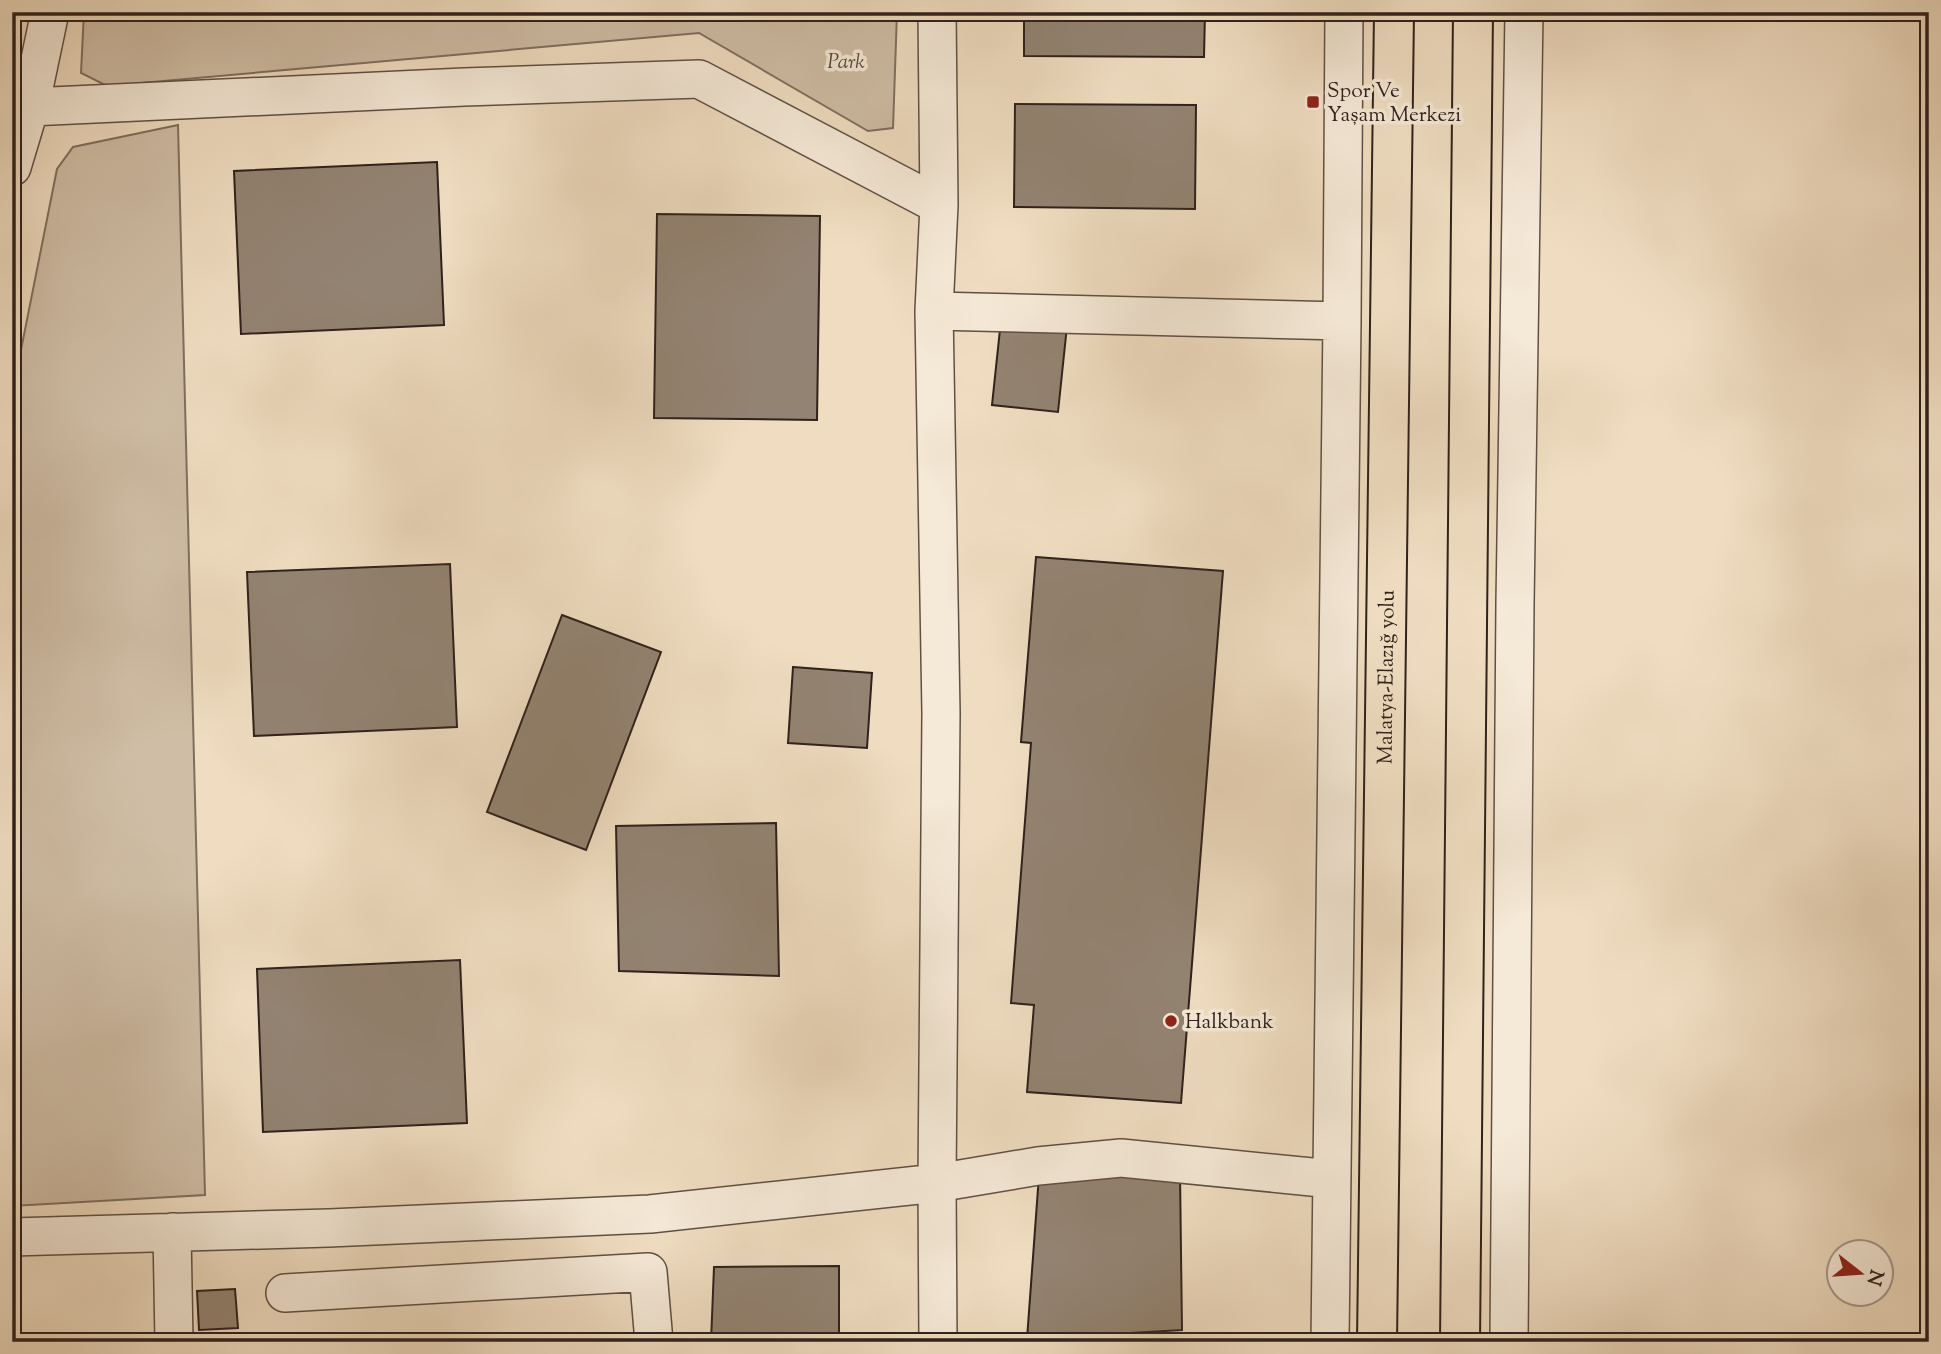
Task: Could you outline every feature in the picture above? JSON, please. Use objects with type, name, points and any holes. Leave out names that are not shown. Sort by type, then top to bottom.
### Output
[{"type":"highway","name":"Malatya-Elazığ yolu","points":[[1377,1342],[1394,12]]},
{"type":"highway","points":[[1460,1342],[1472,12]]},
{"type":"street","points":[[13,162],[30,107],[50,12]]},
{"type":"street","points":[[937,12],[939,205],[934,311],[941,713],[938,1342]]},
{"type":"street","points":[[1330,1342],[1344,12]]},
{"type":"street","points":[[1509,1342],[1514,632],[1524,12]]},
{"type":"street","points":[[30,107],[451,87],[699,79],[939,205]]},
{"type":"street","points":[[934,311],[1342,321]]},
{"type":"street","points":[[12,1237],[342,1228],[650,1214],[937,1183],[1038,1166],[1121,1158],[1332,1179]]},
{"type":"street","points":[[172,1232],[174,1342]]},
{"type":"street","points":[[285,1293],[648,1272],[654,1342]]},
{"type":"green space","name":"Park","points":[[84,12],[897,12],[893,128],[868,131],[699,33],[107,86],[81,73]]},
{"type":"green space","points":[[178,125],[205,1195],[12,1206],[12,395],[57,169],[73,147]]},
{"type":"building","points":[[1024,12],[1205,12],[1204,57],[1024,56]]},
{"type":"building","points":[[1015,104],[1196,105],[1195,209],[1014,207]]},
{"type":"building","points":[[437,162],[444,325],[241,334],[234,171]]},
{"type":"building","points":[[657,214],[820,216],[817,420],[654,418]]},
{"type":"building","points":[[1001,320],[1067,326],[1058,412],[992,405]]},
{"type":"building","points":[[1036,557],[1223,571],[1181,1103],[1027,1092],[1034,1005],[1011,1003],[1031,743],[1021,742]]},
{"type":"building","points":[[450,564],[457,727],[254,736],[247,572]]},
{"type":"building","points":[[562,615],[661,652],[586,850],[487,812]]},
{"type":"building","points":[[793,667],[872,673],[867,748],[788,743]]},
{"type":"building","points":[[776,823],[779,976],[619,971],[616,826]]},
{"type":"building","points":[[460,960],[467,1123],[263,1132],[257,969]]},
{"type":"building","points":[[1180,1173],[1182,1330],[1027,1339],[1039,1175]]},
{"type":"building","points":[[839,1266],[839,1342],[711,1342],[714,1267]]},
{"type":"building","points":[[235,1289],[238,1328],[199,1330],[197,1291]]},
{"type":"place","name":"Spor Ve Yaşam Merkezi","points":[[1313,102]]},
{"type":"place","name":"Halkbank","points":[[1171,1021]]}]
